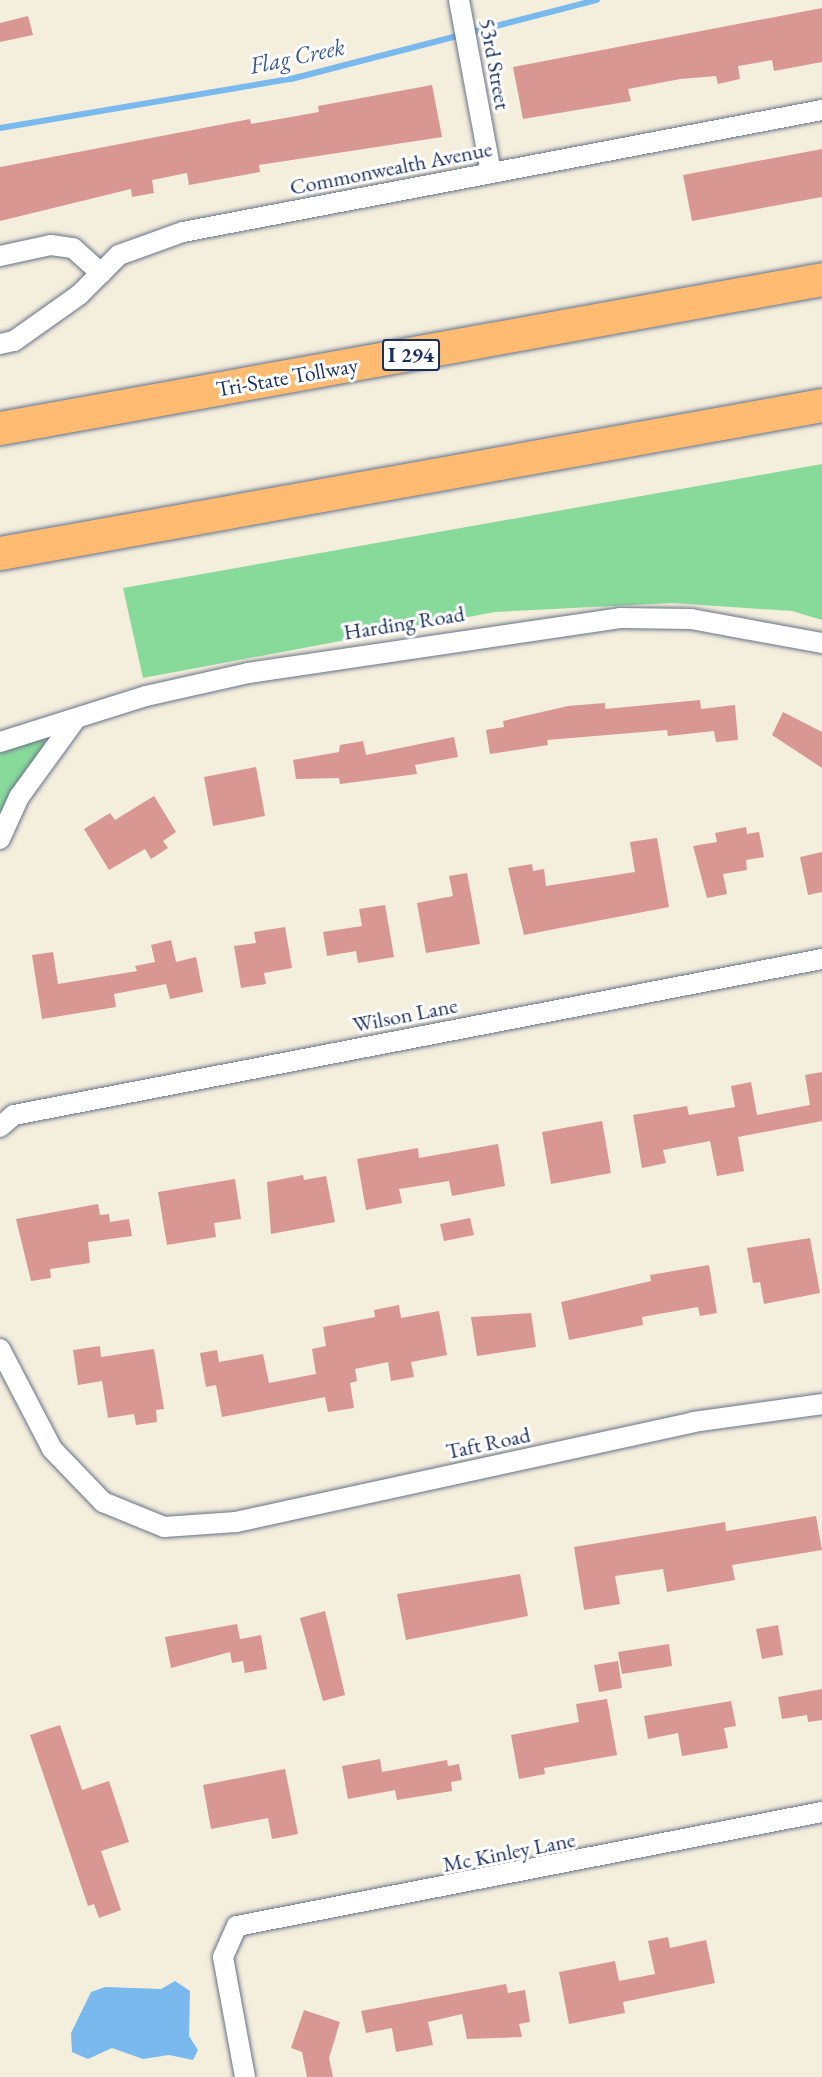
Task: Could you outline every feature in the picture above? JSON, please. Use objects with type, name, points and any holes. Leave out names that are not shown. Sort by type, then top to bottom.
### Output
[{"type":"highway","name":"Tri-State Tollway","points":[[0,428],[822,279]]},
{"type":"highway","points":[[0,553],[822,405]]},
{"type":"street","name":"53rd Street","points":[[459,0],[491,173]]},
{"type":"street","name":"Commonwealth Avenue","points":[[0,344],[33,328],[119,255],[183,232],[822,110]]},
{"type":"street","points":[[0,256],[51,245],[73,248],[100,273]]},
{"type":"street","name":"Harding Road","points":[[0,742],[146,696],[248,673],[620,618],[691,619],[822,643]]},
{"type":"street","points":[[0,839],[19,797],[75,720]]},
{"type":"street","name":"Wilson Lane","points":[[5,1117],[822,959]]},
{"type":"street","name":"Taft Road","points":[[0,1349],[52,1449],[103,1502],[164,1527],[236,1522],[693,1422],[822,1404]]},
{"type":"street","name":"Mc Kinley Lane","points":[[245,2077],[223,1957],[237,1926],[822,1812]]},
{"type":"green space","points":[[822,464],[822,620],[792,611],[672,603],[495,612],[143,678],[123,588]]},
{"type":"green space","points":[[44,738],[45,747],[0,813],[0,753]]},
{"type":"water","points":[[175,1981],[190,1991],[189,2036],[198,2050],[193,2060],[169,2055],[143,2059],[112,2048],[88,2059],[72,2052],[71,2033],[91,1992],[105,1987],[161,1989]]},
{"type":"building","points":[[822,8],[822,62],[774,71],[772,60],[738,66],[740,79],[718,84],[716,76],[680,79],[628,89],[631,101],[523,119],[513,67]]},
{"type":"building","points":[[28,16],[33,35],[0,42],[0,23]]},
{"type":"building","points":[[432,85],[442,137],[259,165],[260,172],[189,185],[187,173],[152,180],[154,193],[132,197],[131,189],[0,221],[0,167],[250,119],[251,124],[319,112],[318,106]]},
{"type":"building","points":[[822,149],[822,197],[692,221],[683,175]]},
{"type":"building","points":[[700,700],[701,709],[735,705],[738,740],[716,742],[714,731],[668,736],[667,730],[547,740],[548,745],[490,754],[486,730],[504,727],[503,721],[568,706],[605,703],[605,709]]},
{"type":"building","points":[[783,712],[822,732],[822,768],[772,735]]},
{"type":"building","points":[[454,737],[458,757],[415,765],[417,774],[340,784],[339,778],[296,779],[293,760],[339,752],[340,745],[363,741],[366,755]]},
{"type":"building","points":[[256,767],[265,816],[213,826],[204,777]]},
{"type":"building","points":[[154,796],[176,832],[163,841],[168,848],[151,859],[145,849],[109,870],[84,829],[110,813],[115,820]]},
{"type":"building","points":[[746,827],[747,834],[759,832],[764,857],[746,860],[747,870],[723,874],[727,894],[707,898],[693,846],[717,842],[715,833]]},
{"type":"building","points":[[657,838],[669,907],[524,935],[508,868],[532,864],[533,871],[544,869],[546,886],[635,872],[630,842]]},
{"type":"building","points":[[822,852],[822,892],[808,895],[800,857]]},
{"type":"building","points":[[467,873],[480,944],[426,953],[417,903],[453,896],[449,876]]},
{"type":"building","points":[[385,905],[394,957],[358,963],[356,951],[327,956],[323,932],[362,926],[359,909]]},
{"type":"building","points":[[285,927],[292,968],[264,973],[266,984],[241,988],[234,946],[256,943],[254,932]]},
{"type":"building","points":[[171,940],[176,962],[196,957],[203,992],[170,999],[166,984],[114,994],[116,1007],[42,1019],[32,955],[53,952],[58,984],[137,971],[135,966],[155,962],[151,945]]},
{"type":"building","points":[[822,1072],[822,1121],[738,1137],[744,1171],[717,1176],[710,1141],[663,1150],[666,1163],[642,1168],[633,1115],[687,1106],[689,1115],[735,1107],[731,1086],[751,1082],[757,1115],[810,1105],[805,1075]]},
{"type":"building","points":[[602,1121],[611,1173],[551,1184],[542,1132]]},
{"type":"building","points":[[498,1144],[505,1186],[452,1196],[449,1181],[399,1189],[402,1203],[366,1210],[357,1159],[418,1148],[419,1158]]},
{"type":"building","points":[[303,1175],[304,1180],[326,1176],[335,1222],[271,1234],[267,1182]]},
{"type":"building","points":[[235,1179],[241,1219],[214,1223],[216,1237],[167,1245],[158,1192]]},
{"type":"building","points":[[98,1204],[100,1215],[109,1214],[110,1222],[129,1219],[132,1236],[88,1242],[90,1263],[50,1269],[51,1278],[31,1281],[16,1219]]},
{"type":"building","points":[[470,1218],[474,1235],[444,1241],[440,1224]]},
{"type":"building","points":[[810,1238],[820,1293],[764,1304],[760,1282],[753,1283],[747,1248]]},
{"type":"building","points":[[709,1265],[717,1313],[700,1316],[698,1307],[642,1317],[643,1325],[569,1340],[561,1302],[651,1281],[650,1275]]},
{"type":"building","points":[[399,1305],[401,1318],[439,1311],[447,1355],[411,1362],[414,1377],[391,1381],[388,1362],[355,1369],[357,1381],[350,1383],[354,1408],[328,1412],[325,1397],[222,1417],[216,1385],[206,1387],[200,1353],[217,1350],[219,1362],[263,1354],[269,1383],[316,1374],[312,1349],[326,1346],[323,1327],[375,1317],[374,1310]]},
{"type":"building","points":[[531,1313],[536,1347],[477,1356],[471,1317]]},
{"type":"building","points":[[100,1346],[101,1357],[154,1349],[164,1409],[156,1410],[157,1422],[136,1425],[134,1414],[108,1418],[102,1381],[78,1385],[73,1350]]},
{"type":"building","points":[[816,1516],[822,1550],[732,1565],[735,1580],[667,1592],[663,1569],[615,1576],[620,1604],[584,1610],[574,1547],[725,1522],[726,1531]]},
{"type":"building","points":[[520,1574],[528,1616],[406,1640],[397,1594]]},
{"type":"building","points":[[325,1611],[345,1695],[323,1701],[300,1618]]},
{"type":"building","points":[[237,1624],[240,1639],[261,1635],[267,1669],[245,1673],[243,1661],[232,1663],[230,1652],[171,1668],[165,1637]]},
{"type":"building","points":[[778,1625],[783,1655],[762,1659],[756,1629]]},
{"type":"building","points":[[669,1644],[672,1666],[622,1674],[618,1652]]},
{"type":"building","points":[[618,1661],[622,1688],[599,1692],[594,1665]]},
{"type":"building","points":[[822,1689],[822,1720],[808,1722],[807,1715],[782,1719],[778,1697]]},
{"type":"building","points":[[607,1699],[617,1755],[544,1768],[545,1774],[519,1779],[511,1735],[579,1722],[576,1704]]},
{"type":"building","points":[[731,1701],[736,1726],[724,1728],[728,1748],[682,1756],[678,1733],[648,1739],[644,1716]]},
{"type":"building","points":[[60,1725],[82,1790],[109,1781],[129,1842],[101,1851],[121,1910],[99,1918],[94,1904],[88,1906],[30,1735]]},
{"type":"building","points":[[380,1759],[382,1772],[447,1760],[448,1766],[459,1764],[462,1780],[451,1782],[452,1791],[397,1800],[395,1790],[348,1799],[342,1766]]},
{"type":"building","points":[[285,1769],[298,1834],[272,1839],[268,1818],[211,1829],[203,1785]]},
{"type":"building","points":[[668,1937],[670,1948],[706,1940],[715,1983],[623,2002],[625,2013],[569,2024],[559,1972],[615,1961],[619,1981],[655,1974],[648,1941]]},
{"type":"building","points":[[506,1984],[508,1993],[525,1990],[530,2022],[519,2024],[522,2037],[467,2039],[462,2014],[428,2022],[433,2045],[396,2052],[392,2028],[366,2033],[361,2011]]},
{"type":"building","points":[[304,2010],[340,2022],[329,2058],[333,2077],[307,2077],[302,2052],[291,2048]]},
{"type":"waterway","name":"Flag Creek","points":[[0,128],[291,79],[597,0]]}]
